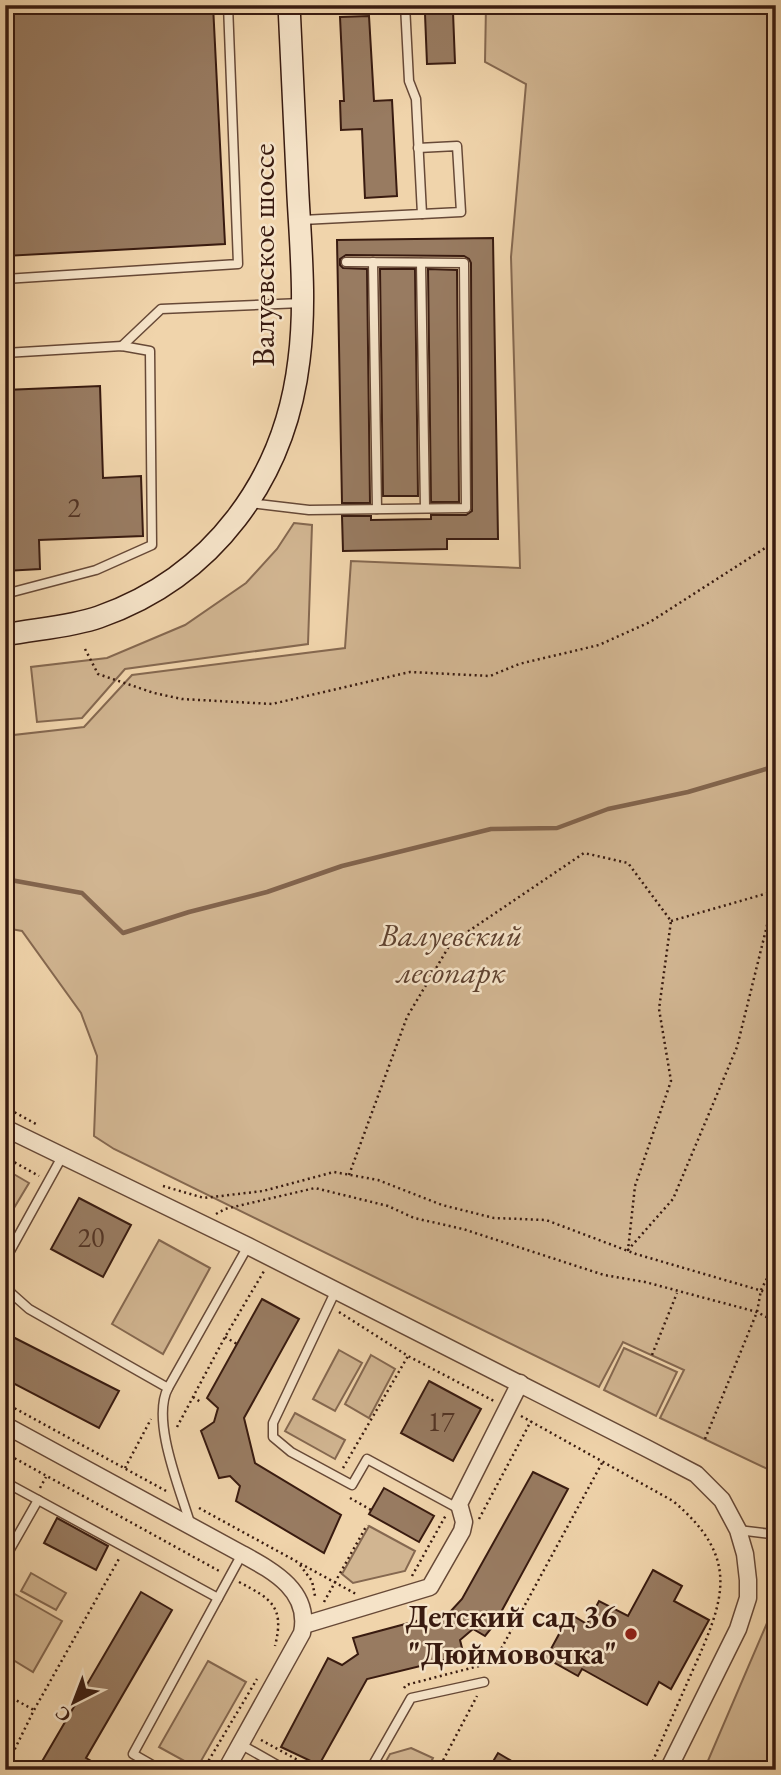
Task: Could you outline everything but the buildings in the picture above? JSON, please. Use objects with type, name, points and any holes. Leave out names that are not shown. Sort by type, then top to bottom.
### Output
[{"type":"main road","name":"Валуевское шоссе","points":[[5,635],[97,618],[143,598],[202,556],[250,503],[266,476],[286,424],[299,360],[302,303],[289,5]]},
{"type":"street","points":[[5,1128],[64,1155],[332,1298],[520,1383],[696,1474],[722,1500],[738,1530],[745,1554],[748,1598],[738,1629],[668,1770]]},
{"type":"street","points":[[303,1625],[430,1587],[462,1531],[464,1522],[456,1507],[520,1383]]},
{"type":"street","points":[[5,1425],[274,1571],[289,1584],[296,1596],[303,1625],[302,1633],[226,1770]]},
{"type":"lane","points":[[5,279],[238,264],[228,5]]},
{"type":"lane","points":[[405,5],[409,80],[416,99],[422,214]]},
{"type":"lane","points":[[299,220],[461,212],[457,146],[418,148]]},
{"type":"lane","points":[[250,503],[309,510],[466,508],[464,263],[345,262]]},
{"type":"lane","points":[[373,262],[377,509]]},
{"type":"lane","points":[[421,263],[425,508]]},
{"type":"lane","points":[[122,346],[161,309],[302,303]]},
{"type":"lane","points":[[5,353],[122,346],[150,351],[152,545],[96,570],[5,594]]},
{"type":"lane","points":[[5,1260],[64,1155]]},
{"type":"lane","points":[[191,1526],[163,1427],[166,1391],[245,1251]]},
{"type":"lane","points":[[5,1280],[12,1293],[29,1310],[166,1391]]},
{"type":"lane","points":[[332,1298],[273,1423],[273,1437],[276,1442],[300,1457],[352,1485],[367,1459],[456,1507]]},
{"type":"lane","points":[[295,1467],[300,1457]]},
{"type":"lane","points":[[332,1488],[338,1477]]},
{"type":"lane","points":[[5,1482],[218,1598]]},
{"type":"lane","points":[[5,1558],[38,1500]]},
{"type":"lane","points":[[738,1530],[771,1534]]},
{"type":"lane","points":[[161,1770],[133,1754],[242,1554]]},
{"type":"lane","points":[[370,1770],[411,1698],[484,1682]]},
{"type":"lane","points":[[240,1744],[282,1769]]},
{"type":"path","points":[[85,649],[98,674],[154,693],[182,699],[222,702],[272,704],[410,672],[490,676],[519,664],[599,645],[650,622],[776,541]]},
{"type":"path","points":[[349,1175],[407,1017],[451,943],[584,853],[628,863],[671,921],[659,1009],[671,1081],[635,1186],[628,1250]]},
{"type":"path","points":[[671,921],[775,890]]},
{"type":"path","points":[[628,1250],[673,1199],[737,1047],[775,890]]},
{"type":"path","points":[[5,1157],[41,1177]]},
{"type":"path","points":[[162,1186],[204,1198],[263,1191],[334,1172],[378,1180],[442,1205],[494,1218],[546,1220],[628,1250],[776,1294]]},
{"type":"path","points":[[215,1215],[225,1209],[315,1188],[388,1206],[414,1218],[463,1229],[604,1275],[645,1282],[757,1312],[776,1322]]},
{"type":"path","points":[[175,1431],[265,1269],[245,1251]]},
{"type":"path","points":[[705,1439],[757,1312],[761,1290],[776,1261]]},
{"type":"path","points":[[652,1355],[677,1292]]},
{"type":"path","points":[[332,1298],[408,1356],[649,1486],[695,1520],[705,1534],[719,1573],[721,1590],[713,1625],[649,1770]]},
{"type":"path","points":[[225,1337],[237,1343]]},
{"type":"path","points":[[338,1477],[408,1356]]},
{"type":"path","points":[[125,1468],[166,1391]]},
{"type":"path","points":[[192,1397],[202,1403]]},
{"type":"path","points":[[5,1403],[357,1594]]},
{"type":"path","points":[[5,1452],[265,1596],[272,1602],[277,1619],[275,1648]]},
{"type":"path","points":[[438,1770],[602,1463]]},
{"type":"path","points":[[332,1488],[371,1510]]},
{"type":"path","points":[[402,1580],[413,1576],[456,1507]]},
{"type":"path","points":[[335,1582],[367,1525]]},
{"type":"path","points":[[5,1769],[34,1710],[125,1548]]},
{"type":"path","points":[[295,1560],[312,1581],[316,1602]]},
{"type":"path","points":[[399,1697],[406,1685],[495,1662]]},
{"type":"path","points":[[203,1770],[262,1670]]},
{"type":"path","points":[[6,1688],[34,1710]]},
{"type":"path","points":[[261,1740],[316,1770]]},
{"type":"path","points":[[763,1770],[776,1757]]},
{"type":"green space","name":"Валуевский лесопарк","points":[[486,5],[776,5],[776,1473],[660,1418],[684,1370],[623,1342],[599,1387],[114,1149],[94,1136],[97,1056],[81,1013],[22,931],[5,928],[5,736],[84,727],[132,675],[345,648],[351,561],[520,568],[511,257],[526,84],[485,62]]},
{"type":"green space","points":[[294,523],[312,525],[308,644],[125,669],[82,718],[37,722],[31,667],[107,658],[185,625],[246,583],[277,549]]},
{"type":"green space","points":[[5,1169],[29,1183],[5,1223]]},
{"type":"green space","points":[[159,1240],[210,1268],[163,1354],[112,1324]]},
{"type":"green space","points":[[624,1348],[677,1372],[656,1416],[604,1390]]},
{"type":"green space","points":[[339,1350],[362,1363],[335,1411],[313,1399]]},
{"type":"green space","points":[[371,1355],[395,1369],[369,1418],[345,1404]]},
{"type":"green space","points":[[295,1413],[345,1440],[335,1459],[285,1431]]},
{"type":"green space","points":[[369,1526],[415,1551],[405,1571],[353,1583],[342,1574]]},
{"type":"green space","points":[[31,1573],[66,1593],[56,1610],[21,1591]]},
{"type":"green space","points":[[13,1593],[62,1621],[33,1672],[5,1655],[5,1605]]},
{"type":"green space","points":[[776,1602],[776,1770],[704,1770]]},
{"type":"green space","points":[[208,1661],[246,1682],[197,1768],[159,1747]]},
{"type":"green space","points":[[411,1748],[433,1758],[427,1770],[381,1770],[390,1754]]},
{"type":"waterway","points":[[5,879],[82,893],[123,933],[189,912],[267,892],[342,866],[491,829],[557,828],[608,809],[688,792],[776,766]]},
{"type":"place","name":"Детский сад 36 \"Дюймовочка\"","points":[[631,1634]]}]
